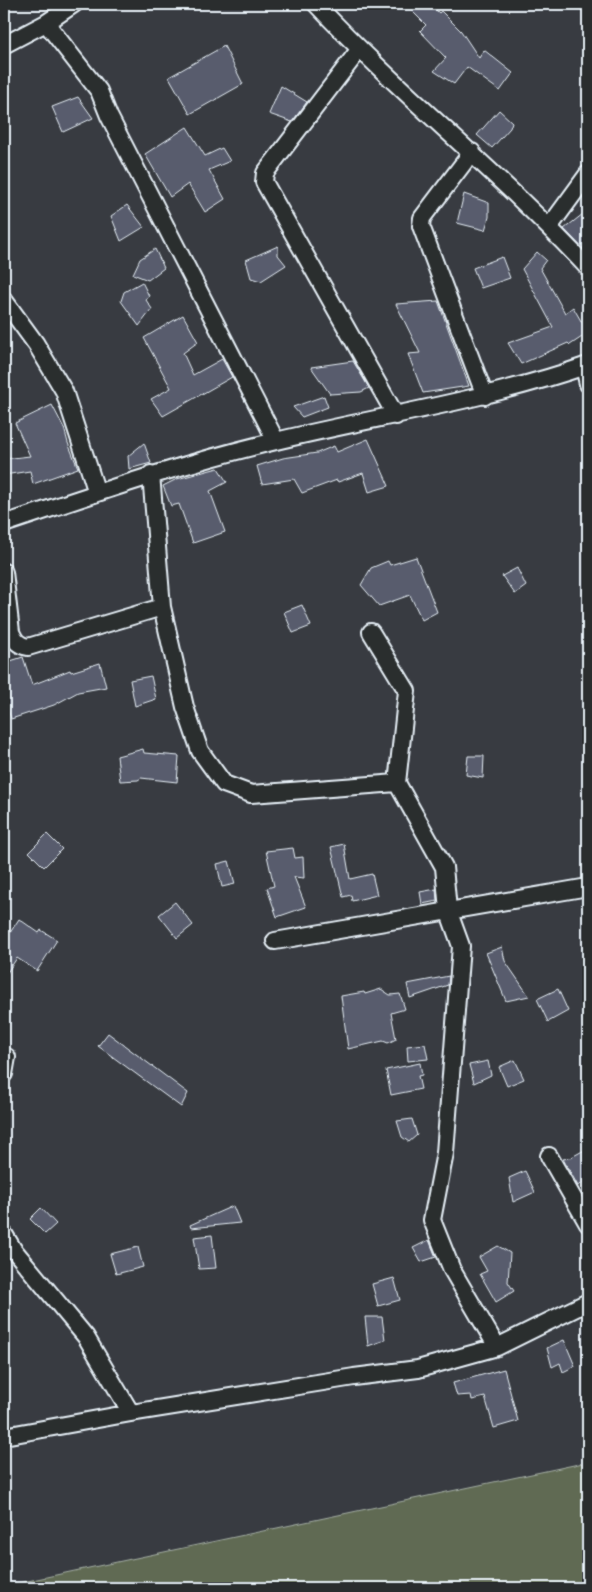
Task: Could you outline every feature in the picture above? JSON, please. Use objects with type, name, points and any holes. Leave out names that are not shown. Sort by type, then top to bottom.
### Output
[{"type":"street","points":[[4,45],[46,23],[74,4]]},
{"type":"street","points":[[316,4],[359,50],[472,152],[550,226],[588,268]]},
{"type":"street","points":[[46,23],[99,91],[109,116],[276,441]]},
{"type":"street","points":[[359,50],[265,173],[264,182],[396,416]]},
{"type":"street","points":[[472,152],[422,218],[421,226],[485,396]]},
{"type":"street","points":[[550,226],[588,174]]},
{"type":"street","points":[[4,300],[36,344],[64,392],[97,493]]},
{"type":"street","points":[[4,524],[151,474],[276,441],[485,396],[586,365],[588,384]]},
{"type":"street","points":[[151,474],[162,607],[185,707],[200,752],[224,784],[251,794],[397,783]]},
{"type":"street","points":[[4,572],[11,632],[18,643],[28,647],[162,607]]},
{"type":"street","points":[[371,632],[406,691],[397,783],[444,867],[448,910],[461,946],[446,1153],[432,1220],[452,1270],[497,1347]]},
{"type":"street","points":[[274,942],[588,887]]},
{"type":"street","points":[[4,1074],[7,1057]]},
{"type":"street","points":[[549,1156],[588,1224]]},
{"type":"street","points":[[4,1234],[13,1249],[86,1337],[131,1413]]},
{"type":"street","points":[[4,1436],[131,1413],[354,1377],[418,1369],[497,1347],[588,1302]]},
{"type":"green space","points":[[588,1462],[588,1588],[4,1588],[4,1586]]},
{"type":"building","points":[[405,4],[430,4],[439,13],[441,11],[461,31],[479,58],[484,50],[513,73],[500,91],[467,67],[454,84],[434,71],[446,58],[420,31],[426,25]]},
{"type":"building","points":[[224,46],[243,84],[190,114],[169,77]]},
{"type":"building","points":[[281,86],[307,102],[292,122],[269,114]]},
{"type":"building","points":[[78,97],[93,118],[63,132],[52,107]]},
{"type":"building","points":[[499,110],[512,122],[510,128],[492,148],[477,135]]},
{"type":"building","points":[[187,127],[205,156],[222,148],[230,161],[209,170],[225,199],[205,212],[188,184],[170,197],[145,154]]},
{"type":"building","points":[[464,194],[489,203],[489,217],[485,230],[457,223]]},
{"type":"building","points":[[127,205],[144,227],[121,241],[111,216]]},
{"type":"building","points":[[588,210],[588,254],[564,229]]},
{"type":"building","points":[[278,246],[278,255],[286,265],[261,281],[251,278],[246,260]]},
{"type":"building","points":[[155,249],[164,268],[148,280],[133,274],[140,259]]},
{"type":"building","points":[[537,252],[546,260],[540,268],[565,313],[573,307],[588,333],[570,345],[568,343],[521,364],[508,343],[553,327],[522,269]]},
{"type":"building","points":[[502,257],[510,278],[481,288],[473,268]]},
{"type":"building","points":[[142,282],[149,296],[146,300],[152,309],[139,326],[121,301],[124,292]]},
{"type":"building","points":[[438,301],[469,386],[423,393],[408,354],[420,353],[396,304]]},
{"type":"building","points":[[183,315],[198,342],[183,353],[193,375],[222,359],[232,377],[163,416],[151,399],[171,388],[144,338]]},
{"type":"building","points":[[353,361],[369,388],[361,392],[330,394],[311,367]]},
{"type":"building","points":[[324,396],[328,407],[302,417],[293,407]]},
{"type":"building","points":[[52,405],[64,428],[78,468],[33,484],[30,471],[4,475],[4,459],[30,456],[15,423]]},
{"type":"building","points":[[368,439],[389,486],[369,492],[363,473],[302,493],[294,479],[262,484],[257,466],[283,458],[317,453],[334,446],[337,452]]},
{"type":"building","points":[[144,443],[151,463],[129,469],[128,456]]},
{"type":"building","points":[[218,468],[227,482],[210,491],[225,532],[193,543],[179,504],[171,506],[163,486],[177,479]]},
{"type":"building","points":[[416,557],[437,612],[422,620],[410,595],[379,606],[361,585],[371,568],[388,561],[390,565]]},
{"type":"building","points":[[517,568],[526,586],[515,594],[502,576]]},
{"type":"building","points":[[302,605],[311,626],[293,633],[284,612]]},
{"type":"building","points":[[23,657],[32,685],[70,670],[71,672],[100,663],[106,687],[78,692],[54,705],[11,719],[4,696],[4,663]]},
{"type":"building","points":[[151,676],[156,699],[135,706],[130,680]]},
{"type":"building","points":[[143,749],[144,753],[179,756],[177,782],[141,778],[138,780],[120,781],[117,756]]},
{"type":"building","points":[[468,756],[484,756],[483,778],[466,775]]},
{"type":"building","points":[[47,834],[62,849],[44,867],[29,852]]},
{"type":"building","points":[[344,844],[350,879],[372,874],[377,895],[352,901],[351,895],[343,897],[331,847]]},
{"type":"building","points":[[293,848],[295,858],[303,857],[304,878],[294,877],[306,907],[277,917],[267,888],[274,886],[266,851]]},
{"type":"building","points":[[229,861],[235,884],[222,887],[217,864]]},
{"type":"building","points":[[436,889],[437,901],[422,904],[420,892]]},
{"type":"building","points":[[175,902],[193,925],[177,938],[159,915]]},
{"type":"building","points":[[19,919],[39,933],[41,930],[57,940],[37,971],[17,958],[4,977],[4,942]]},
{"type":"building","points":[[502,947],[505,961],[529,996],[506,1001],[486,953]]},
{"type":"building","points":[[449,976],[448,985],[410,998],[407,984]]},
{"type":"building","points":[[381,989],[390,995],[400,994],[405,1009],[391,1013],[396,1039],[388,1043],[383,1041],[348,1049],[341,996],[364,992],[365,994]]},
{"type":"building","points":[[558,989],[568,1011],[548,1022],[537,999]]},
{"type":"building","points":[[108,1033],[188,1093],[181,1107],[98,1046]]},
{"type":"building","points":[[425,1044],[428,1059],[408,1061],[407,1046]]},
{"type":"building","points":[[515,1060],[524,1079],[507,1086],[499,1067]]},
{"type":"building","points":[[488,1061],[491,1075],[474,1083],[469,1065]]},
{"type":"building","points":[[420,1063],[422,1075],[418,1076],[421,1089],[391,1095],[386,1070]]},
{"type":"building","points":[[412,1119],[417,1135],[409,1142],[402,1137],[397,1121]]},
{"type":"building","points":[[588,1148],[588,1180],[578,1186],[563,1159],[570,1158]]},
{"type":"building","points":[[525,1171],[535,1192],[513,1202],[509,1178]]},
{"type":"building","points":[[233,1206],[240,1223],[191,1228],[190,1225]]},
{"type":"building","points":[[41,1208],[56,1224],[45,1234],[30,1219]]},
{"type":"building","points":[[212,1235],[216,1268],[199,1269],[194,1237]]},
{"type":"building","points":[[429,1240],[436,1257],[421,1262],[413,1248]]},
{"type":"building","points":[[498,1246],[510,1253],[508,1282],[514,1291],[496,1302],[480,1274],[487,1271],[479,1257]]},
{"type":"building","points":[[138,1247],[143,1267],[116,1274],[110,1254]]},
{"type":"building","points":[[394,1278],[400,1300],[378,1306],[372,1284]]},
{"type":"building","points":[[365,1317],[382,1317],[385,1340],[368,1346]]},
{"type":"building","points":[[564,1340],[575,1366],[563,1372],[560,1363],[552,1367],[547,1348]]},
{"type":"building","points":[[504,1369],[518,1421],[494,1428],[485,1397],[472,1400],[471,1395],[457,1396],[453,1383]]}]
